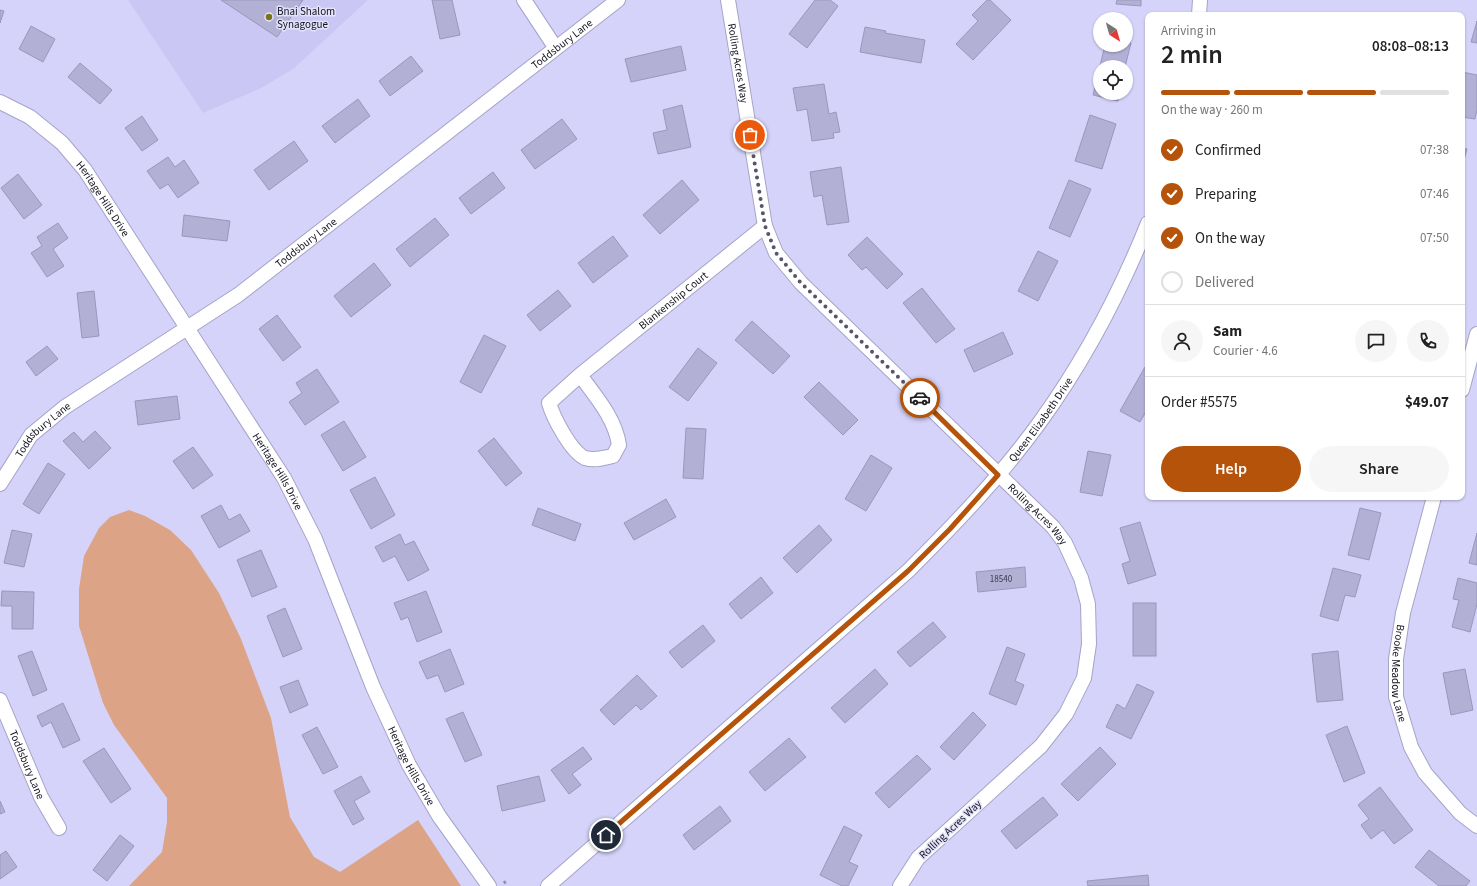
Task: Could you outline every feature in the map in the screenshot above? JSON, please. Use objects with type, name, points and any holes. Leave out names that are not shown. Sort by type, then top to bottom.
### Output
[{"type":"street","points":[[524,0],[555,47]]},
{"type":"street","name":"Toddsbury Lane","points":[[0,484],[31,435],[48,421],[66,407],[238,295],[296,252],[555,47],[618,0]]},
{"type":"street","name":"Rolling Acres Way","points":[[728,0],[765,226],[776,253],[801,283],[1053,527],[1064,543],[1081,578],[1088,604],[1089,644],[1084,678],[1066,714],[1041,746],[918,858],[900,886]]},
{"type":"street","points":[[1199,12],[1200,0]]},
{"type":"street","name":"Heritage Hills Drive","points":[[0,102],[30,117],[62,143],[80,165],[284,478],[315,539],[373,687],[409,765],[439,816],[489,886]]},
{"type":"street","name":"Blankenship Court","points":[[580,375],[607,412],[617,431],[619,445],[613,456],[597,460],[584,457],[559,428],[551,412],[549,403],[580,375],[765,226]]},
{"type":"street","name":"Queen Elizabeth Drive","points":[[548,886],[908,571],[950,529],[998,475],[1040,422],[1071,376],[1107,312],[1136,254],[1145,231]]},
{"type":"street","points":[[1465,379],[1477,334]]},
{"type":"street","name":"Brooke Meadow Lane","points":[[1433,500],[1403,613],[1396,659],[1396,697],[1411,747],[1425,773],[1460,813],[1477,826]]},
{"type":"street","name":"Toddsbury Lane","points":[[0,700],[41,797],[59,828]]},
{"type":"shaded area","points":[[128,0],[368,0],[293,69],[261,88],[203,113]]},
{"type":"shaded area","points":[[129,510],[145,516],[170,530],[191,550],[219,593],[241,639],[271,718],[290,817],[314,857],[340,872],[418,820],[461,886],[129,886],[162,852],[167,822],[167,798],[114,725],[103,703],[79,626],[79,589],[84,556],[99,528],[110,517]]},
{"type":"building","name":"Bnai Shalom Synagogue","points":[[221,0],[303,0],[277,37]]},
{"type":"building","points":[[432,0],[452,0],[460,35],[440,39]]},
{"type":"building","points":[[815,0],[830,0],[838,6],[807,48],[789,34]]},
{"type":"building","points":[[987,0],[990,0],[1011,20],[973,60],[956,44],[978,21],[972,15]]},
{"type":"building","points":[[1117,0],[1141,0],[1141,6],[1116,4]]},
{"type":"building","points":[[0,10],[4,11],[0,23]]},
{"type":"building","points":[[1477,21],[1477,43],[1471,42]]},
{"type":"building","points":[[31,26],[55,39],[43,62],[19,49]]},
{"type":"building","points":[[865,27],[886,31],[885,33],[925,40],[921,63],[860,52]]},
{"type":"building","points":[[681,46],[686,70],[631,82],[625,59]]},
{"type":"building","points":[[1103,52],[1129,52],[1127,60],[1101,60]]},
{"type":"building","points":[[411,56],[423,71],[390,96],[379,81]]},
{"type":"building","points":[[80,63],[112,90],[100,104],[68,77]]},
{"type":"building","points":[[1465,73],[1477,75],[1477,110],[1475,119],[1465,117]]},
{"type":"building","points":[[824,84],[829,114],[836,112],[840,132],[833,133],[834,138],[812,141],[807,109],[797,111],[793,88]]},
{"type":"building","points":[[358,99],[370,116],[335,143],[322,126]]},
{"type":"building","points":[[682,105],[691,147],[658,154],[653,133],[667,130],[663,110]]},
{"type":"building","points":[[1090,115],[1116,124],[1102,169],[1075,161]]},
{"type":"building","points":[[142,116],[158,140],[142,151],[125,128]]},
{"type":"building","points":[[562,119],[577,139],[535,169],[521,150]]},
{"type":"building","points":[[294,141],[308,161],[269,190],[254,170]]},
{"type":"building","points":[[168,157],[175,167],[184,160],[199,183],[178,198],[168,184],[160,189],[147,171]]},
{"type":"building","points":[[841,167],[849,222],[827,225],[822,195],[814,197],[810,172]]},
{"type":"building","points":[[493,172],[505,188],[471,214],[459,198]]},
{"type":"building","points":[[18,174],[42,205],[24,219],[1,188]]},
{"type":"building","points":[[682,180],[699,200],[660,234],[643,215]]},
{"type":"building","points":[[1069,180],[1091,189],[1070,237],[1049,228]]},
{"type":"building","points":[[184,215],[230,221],[227,241],[182,236]]},
{"type":"building","points":[[435,218],[449,235],[410,267],[396,249]]},
{"type":"building","points":[[58,223],[68,238],[53,249],[64,266],[47,277],[31,253],[42,246],[37,237]]},
{"type":"building","points":[[613,236],[628,256],[593,283],[578,263]]},
{"type":"building","points":[[867,237],[903,274],[887,289],[866,267],[862,270],[848,255]]},
{"type":"building","points":[[1038,251],[1058,261],[1038,301],[1018,291]]},
{"type":"building","points":[[374,263],[391,285],[351,317],[334,296]]},
{"type":"building","points":[[922,288],[955,329],[936,343],[903,303]]},
{"type":"building","points":[[558,290],[571,306],[540,331],[527,315]]},
{"type":"building","points":[[94,291],[99,336],[82,338],[77,293]]},
{"type":"building","points":[[277,315],[301,347],[283,361],[259,329]]},
{"type":"building","points":[[752,321],[790,356],[773,374],[735,340]]},
{"type":"building","points":[[1003,332],[1013,354],[974,372],[964,350]]},
{"type":"building","points":[[484,335],[506,346],[481,393],[460,382]]},
{"type":"building","points":[[47,346],[58,359],[36,376],[26,362]]},
{"type":"building","points":[[698,348],[717,363],[688,401],[669,387]]},
{"type":"building","points":[[1145,367],[1145,413],[1140,422],[1120,411]]},
{"type":"building","points":[[317,369],[339,402],[305,425],[289,402],[302,393],[296,383]]},
{"type":"building","points":[[819,382],[858,420],[843,435],[804,397]]},
{"type":"building","points":[[177,396],[180,419],[138,425],[135,401]]},
{"type":"building","points":[[344,421],[366,457],[343,471],[321,435]]},
{"type":"building","points":[[686,428],[706,429],[703,479],[683,478]]},
{"type":"building","points":[[95,431],[111,448],[89,469],[63,441],[74,432],[83,442]]},
{"type":"building","points":[[494,438],[522,473],[506,486],[478,451]]},
{"type":"building","points":[[193,447],[213,475],[193,489],[173,461]]},
{"type":"building","points":[[1088,451],[1111,455],[1102,496],[1080,492]]},
{"type":"building","points":[[871,455],[892,468],[866,511],[845,499]]},
{"type":"building","points":[[48,463],[65,474],[39,514],[23,504]]},
{"type":"building","points":[[375,477],[395,515],[371,529],[350,490]]},
{"type":"building","points":[[666,499],[676,517],[634,540],[624,523]]},
{"type":"building","points":[[221,505],[229,520],[240,514],[250,531],[219,548],[201,516]]},
{"type":"building","points":[[538,508],[581,524],[575,541],[532,525]]},
{"type":"building","points":[[1360,508],[1381,513],[1369,560],[1348,555]]},
{"type":"building","points":[[1140,522],[1156,575],[1128,584],[1122,564],[1130,561],[1120,528]]},
{"type":"building","points":[[819,525],[832,540],[797,573],[783,558]]},
{"type":"building","points":[[12,530],[32,534],[24,567],[4,563]]},
{"type":"building","points":[[1477,533],[1477,565],[1469,563]]},
{"type":"building","points":[[400,534],[405,545],[414,541],[429,570],[408,581],[395,556],[383,562],[375,547]]},
{"type":"building","points":[[261,550],[277,587],[252,597],[237,560]]},
{"type":"building","points":[[1025,567],[1026,587],[978,592],[976,572]]},
{"type":"building","points":[[1333,568],[1361,575],[1355,597],[1345,595],[1338,621],[1320,616]]},
{"type":"building","points":[[761,577],[773,593],[741,619],[729,604]]},
{"type":"building","points":[[1458,578],[1477,583],[1477,604],[1470,632],[1452,627],[1459,600],[1453,599]]},
{"type":"building","points":[[2,591],[34,592],[33,629],[12,629],[12,606],[1,606]]},
{"type":"building","points":[[426,591],[442,632],[417,642],[408,617],[401,620],[394,603]]},
{"type":"building","points":[[1133,603],[1156,603],[1156,656],[1133,656]]},
{"type":"building","points":[[285,608],[302,649],[283,657],[267,616]]},
{"type":"building","points":[[933,622],[946,637],[910,667],[897,652]]},
{"type":"building","points":[[703,625],[715,641],[682,668],[669,652]]},
{"type":"building","points":[[1007,647],[1025,654],[1015,681],[1024,685],[1016,705],[989,694]]},
{"type":"building","points":[[450,649],[464,684],[445,692],[438,675],[427,679],[419,662]]},
{"type":"building","points":[[32,651],[47,690],[33,696],[18,656]]},
{"type":"building","points":[[1338,651],[1343,700],[1317,702],[1312,654]]},
{"type":"building","points":[[875,669],[888,684],[845,723],[831,708]]},
{"type":"building","points":[[1465,669],[1473,710],[1451,715],[1443,673]]},
{"type":"building","points":[[637,675],[657,696],[641,710],[636,705],[614,725],[600,710]]},
{"type":"building","points":[[298,680],[308,705],[290,713],[280,687]]},
{"type":"building","points":[[1137,684],[1154,692],[1131,739],[1106,727],[1117,704],[1125,709]]},
{"type":"building","points":[[63,703],[80,740],[63,748],[51,722],[42,727],[37,716]]},
{"type":"building","points":[[463,712],[482,755],[465,762],[446,719]]},
{"type":"building","points":[[973,712],[986,725],[954,760],[940,747]]},
{"type":"building","points":[[1347,726],[1365,773],[1344,782],[1326,735]]},
{"type":"building","points":[[317,727],[338,767],[323,774],[302,735]]},
{"type":"building","points":[[789,738],[806,757],[765,791],[749,772]]},
{"type":"building","points":[[583,747],[592,759],[572,774],[581,785],[569,794],[551,770]]},
{"type":"building","points":[[1100,747],[1116,764],[1078,801],[1061,784]]},
{"type":"building","points":[[104,748],[131,789],[111,803],[83,761]]},
{"type":"building","points":[[917,755],[931,769],[889,808],[875,793]]},
{"type":"building","points":[[361,776],[370,792],[354,801],[364,819],[353,825],[334,791]]},
{"type":"building","points":[[539,776],[545,801],[502,811],[497,786]]},
{"type":"building","points":[[1380,787],[1413,830],[1394,844],[1383,830],[1371,839],[1361,825],[1369,819],[1358,805]]},
{"type":"building","points":[[1043,797],[1058,815],[1016,849],[1001,831]]},
{"type":"building","points":[[0,801],[5,812],[0,814]]},
{"type":"building","points":[[720,806],[731,821],[694,850],[683,835]]},
{"type":"building","points":[[844,826],[862,835],[849,862],[858,866],[848,886],[842,886],[820,875]]},
{"type":"building","points":[[120,835],[134,846],[107,881],[93,870]]},
{"type":"building","points":[[1429,850],[1470,881],[1466,886],[1439,886],[1415,867]]},
{"type":"building","points":[[6,851],[17,867],[0,879],[0,855]]},
{"type":"building","points":[[1148,875],[1149,886],[1088,886],[1087,881]]},
{"type":"way so far","points":[[750,135],[765,226],[776,253],[801,283],[920,398]]},
{"type":"place","name":"Bnai Shalom Synagogue","points":[[269,17]]},
{"type":"route","points":[[606,835],[908,571],[950,529],[998,475],[920,398]]}]
